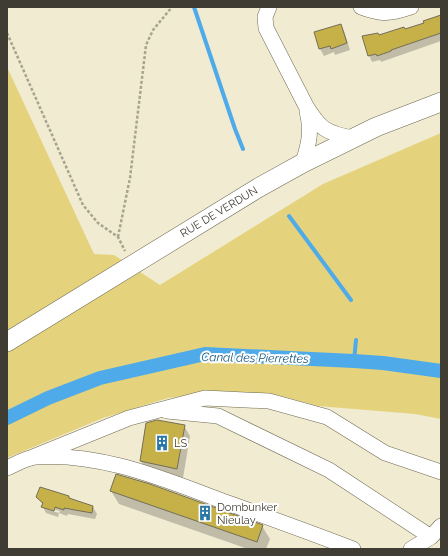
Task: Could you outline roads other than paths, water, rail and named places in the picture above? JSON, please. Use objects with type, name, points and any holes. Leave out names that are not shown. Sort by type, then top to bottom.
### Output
[{"type":"main road","name":"RUE DE VERDUN","points":[[7,342],[258,188],[303,163],[394,119],[441,102]]},
{"type":"street","points":[[269,7],[265,17],[266,28],[306,106],[322,127],[332,133],[353,138]]},
{"type":"street","points":[[361,7],[377,13],[386,14],[411,7]]},
{"type":"street","points":[[303,163],[310,137],[310,126],[306,106]]},
{"type":"street","points":[[7,468],[128,418],[205,398],[269,401],[327,417],[385,454],[441,472]]},
{"type":"street","points":[[156,410],[218,416],[329,470],[436,532],[411,549]]},
{"type":"street","points":[[33,457],[97,460],[130,469],[172,482],[353,549]]},
{"type":"waterway","points":[[194,7],[243,149]]},
{"type":"waterway","points":[[289,216],[351,300]]},
{"type":"waterway","points":[[354,361],[356,340]]},
{"type":"waterway","name":"Canal des Pierrettes","points":[[7,418],[48,398],[100,378],[205,354],[383,363],[441,371]]},
{"type":"place","name":"LS","points":[[162,443]]},
{"type":"place","name":"Dombunker Nieulay","points":[[205,513]]}]
